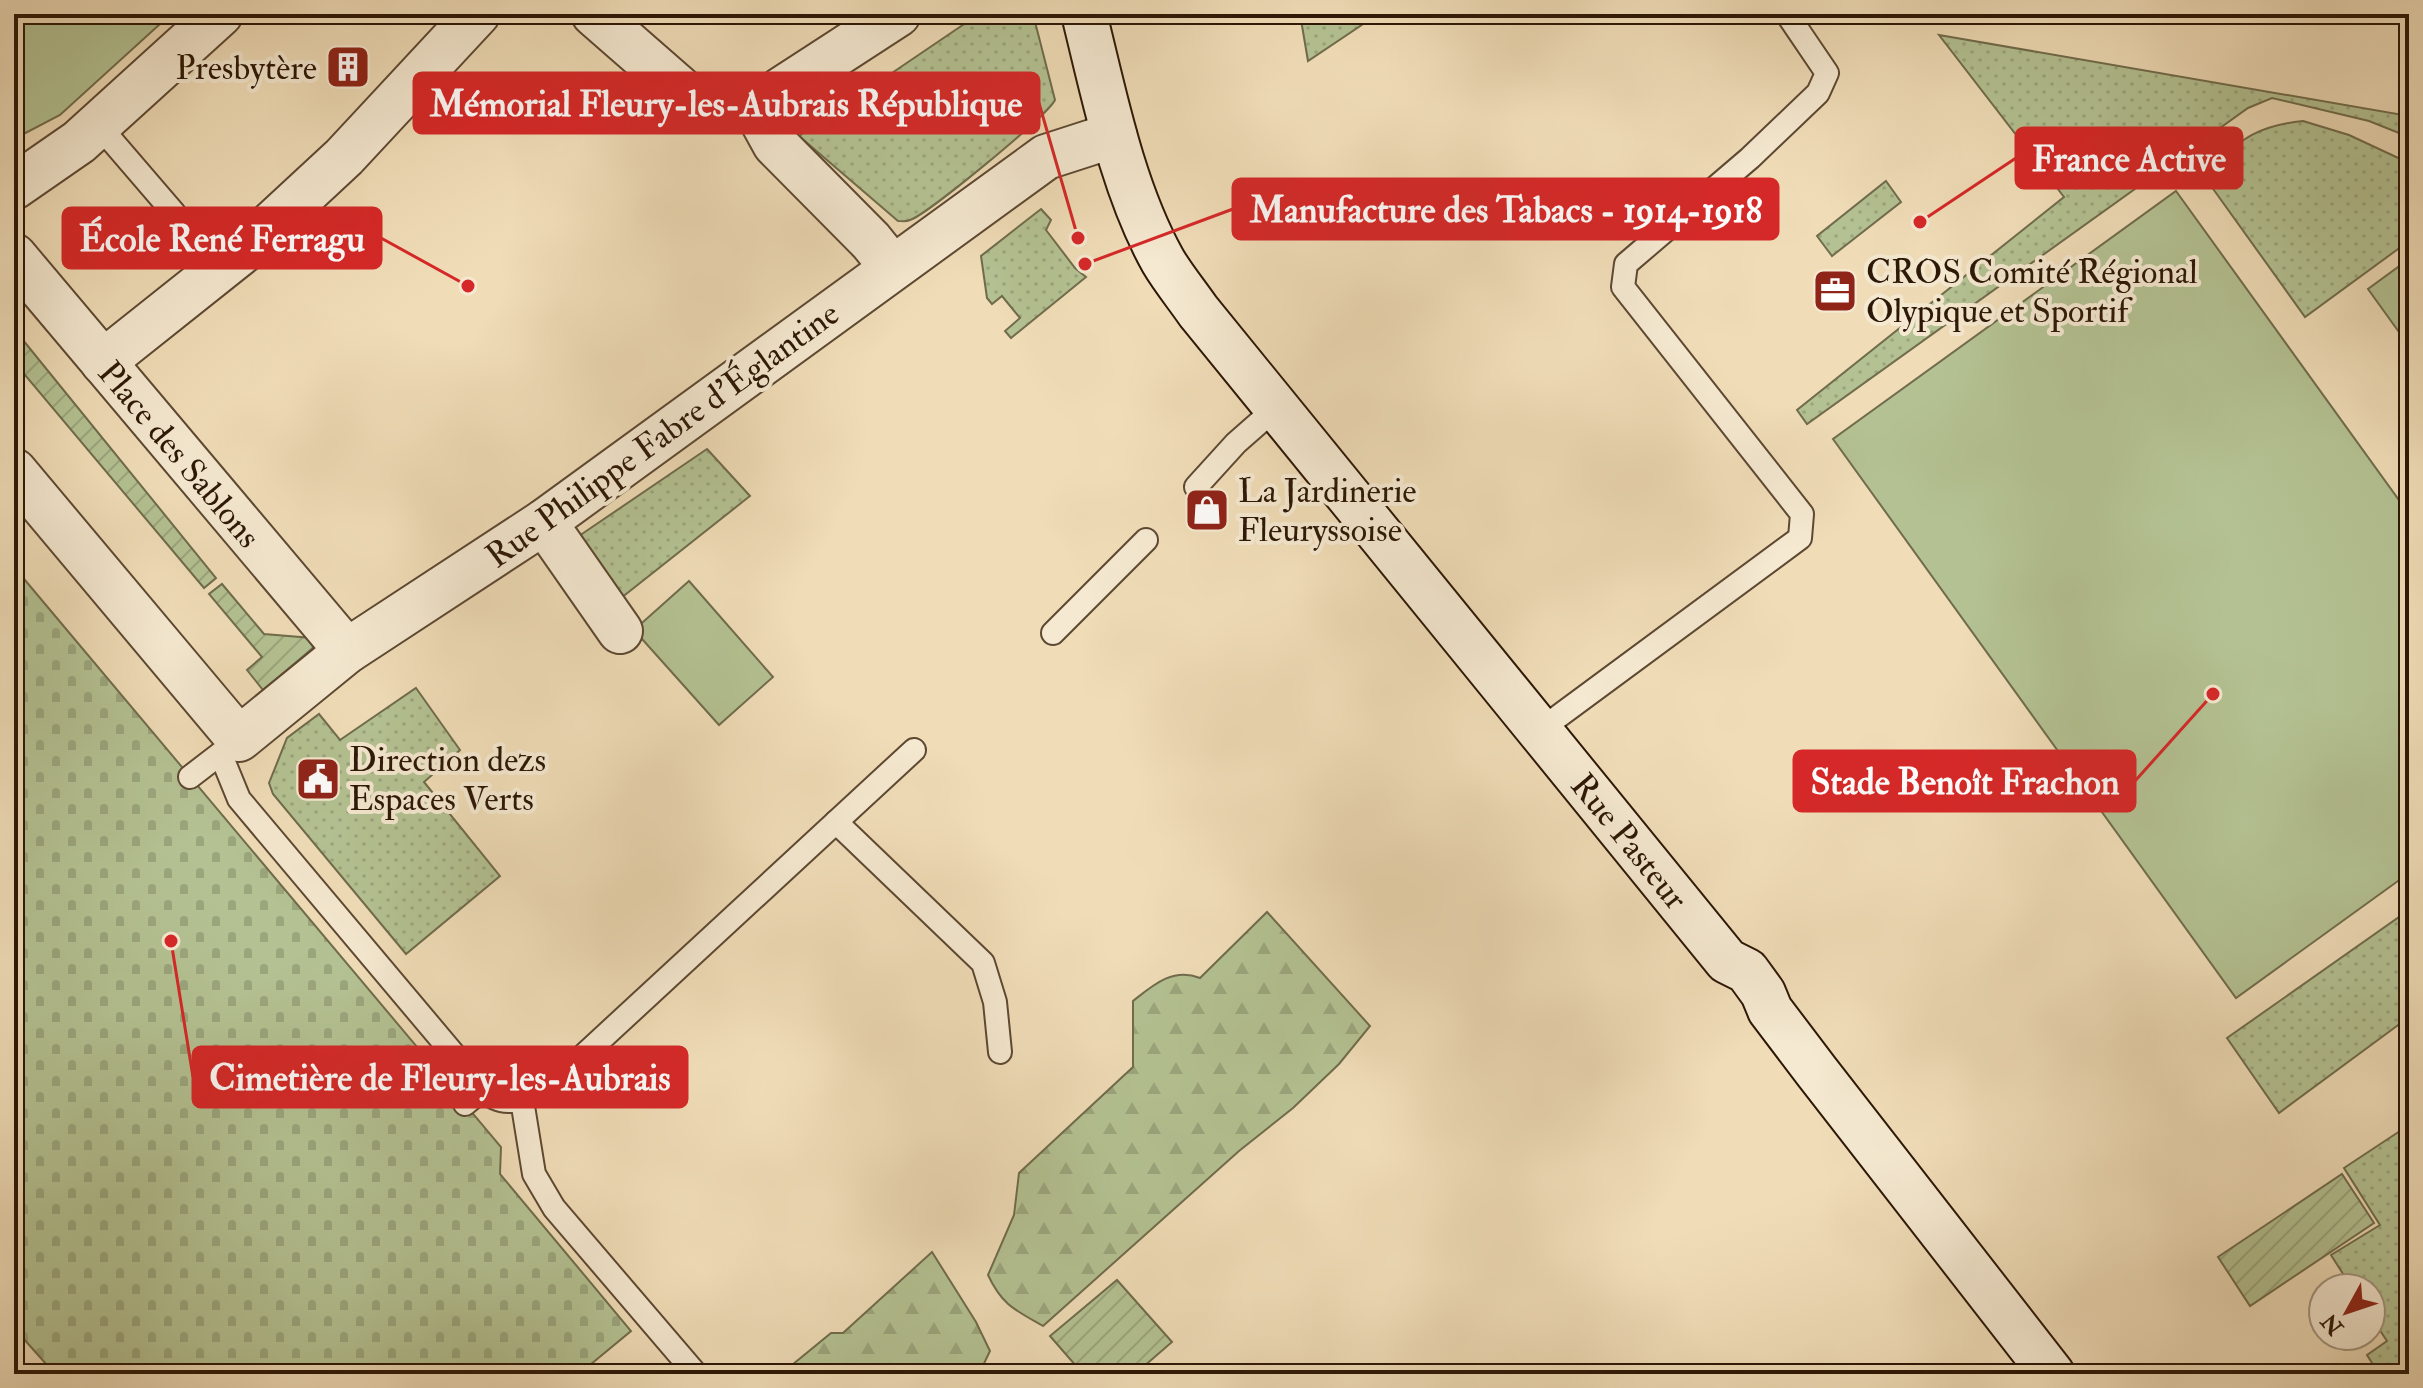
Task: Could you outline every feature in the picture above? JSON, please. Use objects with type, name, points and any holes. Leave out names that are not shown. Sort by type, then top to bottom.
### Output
[{"type":"street","points":[[14,187],[79,142],[220,14]]},
{"type":"street","points":[[103,362],[245,249],[311,188],[344,157],[477,14]]},
{"type":"street","points":[[594,14],[689,97],[758,113],[775,144],[871,241],[892,267]]},
{"type":"street","points":[[758,113],[781,90],[898,14]]},
{"type":"street","name":"Rue Pasteur","points":[[1084,14],[1114,135],[1131,187],[1163,261],[1207,306],[1277,407],[1540,730],[1612,830],[1727,961],[1747,971],[1763,993],[1770,1010],[2052,1374]]},
{"type":"street","name":"Rue Philippe Fabre d'Églantine","points":[[230,747],[347,651],[544,522],[1046,157],[1114,135]]},
{"type":"street","name":"Place des Sablons","points":[[14,256],[347,651]]},
{"type":"street","points":[[14,471],[230,747]]},
{"type":"street","points":[[544,522],[620,631]]},
{"type":"lane","points":[[1540,730],[1800,538],[1802,514],[1623,287],[1626,264],[1750,158],[1818,93],[1827,73],[1787,14]]},
{"type":"lane","points":[[113,142],[174,213]]},
{"type":"lane","points":[[1196,487],[1236,443],[1277,407]]},
{"type":"lane","points":[[1053,633],[1146,540]]},
{"type":"lane","points":[[230,747],[239,799],[483,1089],[491,1098],[508,1102],[522,1100],[558,1079],[914,750]]},
{"type":"lane","name":"Rue Philippe Fabre d'Églantine","points":[[194,774],[230,747]]},
{"type":"lane","points":[[836,822],[983,963],[995,1002],[1000,1052]]},
{"type":"lane","points":[[465,1104],[483,1089]]},
{"type":"lane","points":[[522,1100],[534,1174],[554,1208],[696,1374]]},
{"type":"green space","points":[[14,14],[171,14],[60,115],[14,139]]},
{"type":"green space","points":[[979,14],[1033,14],[1055,100],[1011,143],[939,201],[910,220],[898,221],[799,136]]},
{"type":"green space","points":[[1300,14],[1378,14],[1308,61]]},
{"type":"green space","points":[[1939,35],[2409,116],[2409,137],[2369,121],[2272,98],[2248,108],[1807,424],[1797,410],[2064,197]]},
{"type":"green space","points":[[2303,121],[2349,135],[2409,163],[2409,241],[2305,317],[2201,172],[2237,144],[2259,132]]},
{"type":"green space","points":[[1886,181],[1901,202],[1832,256],[1817,236]]},
{"type":"green space","points":[[2176,191],[2409,514],[2409,873],[2236,998],[1833,439]]},
{"type":"green space","points":[[1041,209],[1051,220],[1046,230],[1075,268],[1086,277],[1011,338],[1005,331],[1020,318],[1002,296],[992,304],[987,298],[981,256]]},
{"type":"green space","points":[[2409,259],[2409,346],[2368,289]]},
{"type":"green space","points":[[14,329],[216,578],[204,588],[14,362]]},
{"type":"green space","points":[[707,449],[750,496],[621,598],[579,536]]},
{"type":"green space","points":[[14,567],[501,1147],[500,1174],[631,1331],[579,1374],[55,1374],[14,1328]]},
{"type":"green space","points":[[689,581],[773,677],[719,725],[634,630]]},
{"type":"green space","points":[[222,584],[264,634],[312,638],[313,648],[263,690],[247,670],[262,657],[209,594]]},
{"type":"green space","points":[[416,688],[460,750],[424,782],[500,876],[406,954],[273,794],[269,783],[287,738],[319,714],[340,740]]},
{"type":"green space","points":[[2409,910],[2409,1017],[2279,1113],[2227,1038]]},
{"type":"green space","points":[[1267,912],[1370,1026],[1339,1064],[1293,1108],[1239,1151],[1043,1326],[1025,1316],[1004,1300],[988,1275],[1014,1215],[1019,1173],[1133,1067],[1133,1001],[1172,976],[1200,978]]},
{"type":"green space","points":[[2409,1125],[2409,1374],[2379,1374],[2367,1355],[2387,1352],[2387,1272],[2342,1272],[2331,1255],[2380,1225],[2344,1168]]},
{"type":"green space","points":[[2342,1174],[2374,1223],[2250,1306],[2218,1257]]},
{"type":"green space","points":[[932,1252],[976,1322],[990,1351],[979,1374],[781,1374],[831,1333],[843,1333]]},
{"type":"green space","points":[[1117,1280],[1172,1342],[1135,1374],[1083,1374],[1050,1336]]},
{"type":"place","name":"Presbytère","points":[[348,67]]},
{"type":"place","name":"France Active","points":[[1920,222]]},
{"type":"place","name":"Mémorial Fleury-les-Aubrais République","points":[[1078,238]]},
{"type":"place","name":"Manufacture des Tabacs - 1914-1918","points":[[1085,264]]},
{"type":"place","name":"École René Ferragu","points":[[468,286]]},
{"type":"place","name":"CROS Comité Régional Olypique et Sportif","points":[[1835,291]]},
{"type":"place","name":"La Jardinerie Fleuryssoise","points":[[1207,510]]},
{"type":"place","name":"Stade Benoît Frachon","points":[[2213,694]]},
{"type":"place","name":"Direction dezs Espaces Verts","points":[[318,779]]},
{"type":"place","name":"Cimetière de Fleury-les-Aubrais","points":[[171,941]]}]
